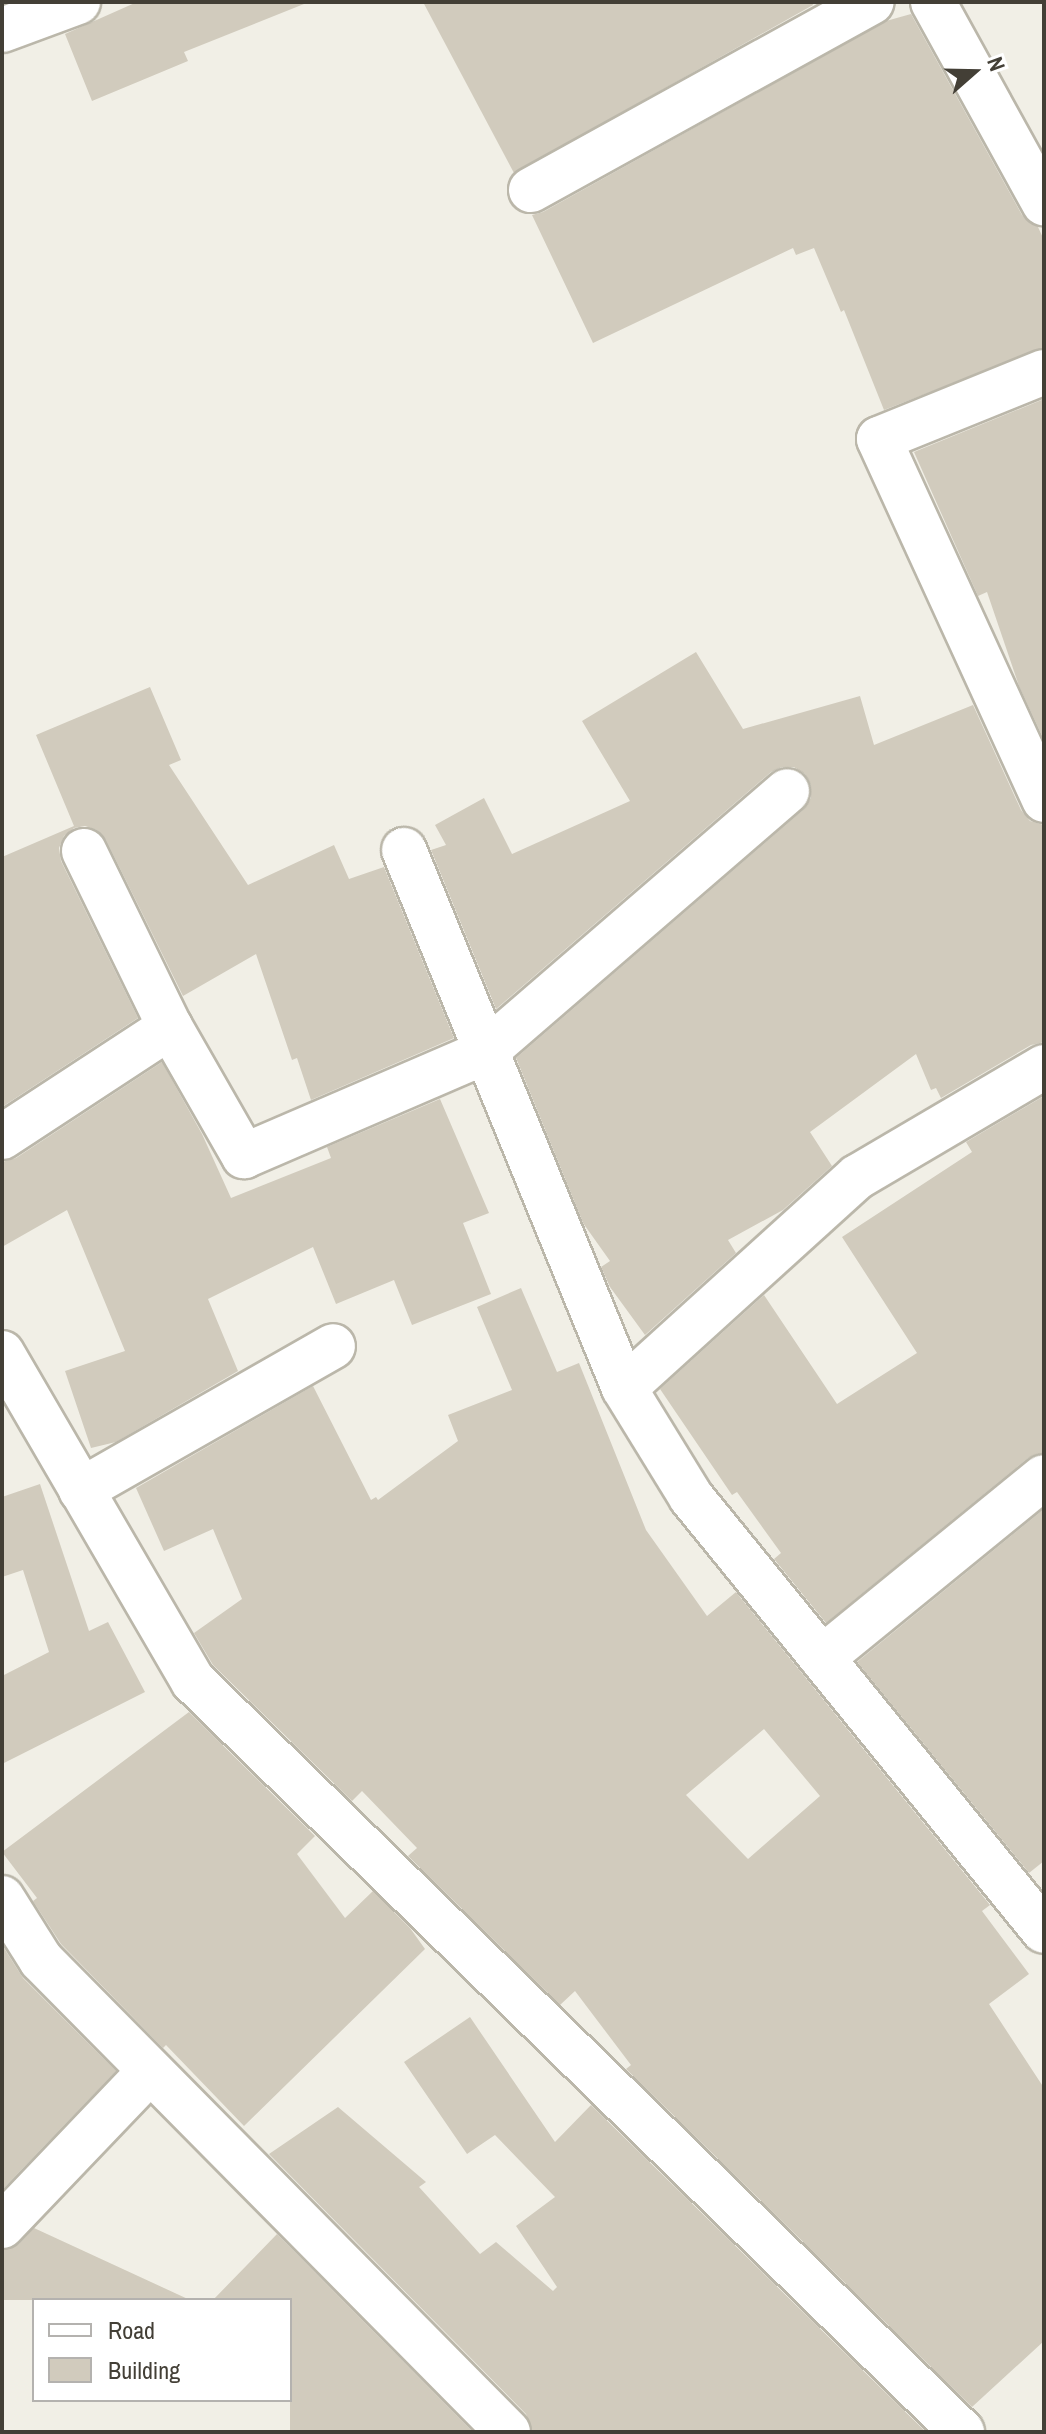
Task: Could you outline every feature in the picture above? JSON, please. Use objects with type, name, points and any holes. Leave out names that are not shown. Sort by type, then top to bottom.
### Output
[{"type":"street","points":[[2,30],[78,2]]},
{"type":"street","points":[[531,190],[871,2]]},
{"type":"street","points":[[933,2],[1044,203]]},
{"type":"street","points":[[1044,372],[879,439],[1044,800]]},
{"type":"street","points":[[84,851],[170,1027],[244,1156],[485,1052],[787,791]]},
{"type":"street","points":[[404,850],[624,1388],[691,1497],[822,1658],[1035,1902]]},
{"type":"street","points":[[2,1137],[170,1027]]},
{"type":"street","points":[[624,1388],[857,1177],[1043,1070]]},
{"type":"street","points":[[81,1490],[333,1346]]},
{"type":"street","points":[[2,1353],[193,1681],[962,2432]]},
{"type":"street","points":[[822,1658],[1044,1477]]},
{"type":"street","points":[[2,1898],[41,1960],[508,2432]]},
{"type":"street","points":[[2,2226],[150,2071]]},
{"type":"building","points":[[137,2],[304,4],[184,52],[188,61],[92,101],[65,34]]},
{"type":"building","points":[[423,2],[812,2],[813,5],[514,173]]},
{"type":"building","points":[[911,14],[1022,215],[1038,227],[1044,240],[1044,348],[884,410],[844,310],[841,312],[814,248],[796,255],[793,248],[593,343],[532,215],[543,212],[886,21]]},
{"type":"building","points":[[1044,399],[1044,740],[1019,686],[987,592],[978,596],[914,452]]},
{"type":"building","points":[[696,652],[743,729],[860,696],[874,745],[973,705],[1021,810],[1030,821],[1044,825],[1044,1042],[1031,1045],[941,1098],[936,1088],[931,1090],[916,1054],[810,1132],[832,1166],[783,1210],[728,1240],[736,1253],[645,1335],[610,1287],[601,1267],[610,1261],[583,1223],[516,1058],[803,810],[811,798],[811,786],[805,774],[794,767],[782,767],[771,772],[496,1009],[431,850],[446,845],[435,825],[484,798],[512,854],[630,801],[582,721]]},
{"type":"building","points":[[150,687],[181,760],[169,765],[248,885],[334,845],[349,879],[384,867],[454,1038],[311,1100],[297,1058],[292,1060],[256,954],[183,996],[106,840],[97,830],[85,826],[74,828],[64,836],[59,848],[61,861],[138,1018],[2,1107],[2,857],[74,826],[36,735]]},
{"type":"building","points":[[162,1062],[202,1134],[231,1198],[331,1158],[327,1147],[440,1099],[489,1213],[463,1223],[491,1294],[412,1325],[394,1280],[336,1304],[313,1247],[208,1299],[238,1371],[116,1442],[91,1448],[65,1371],[125,1351],[67,1210],[2,1247],[2,1162],[16,1158]]},
{"type":"building","points":[[1044,1096],[1044,1453],[1028,1458],[826,1623],[774,1559],[781,1553],[737,1492],[732,1495],[660,1389],[764,1295],[837,1404],[917,1353],[842,1237],[972,1152],[966,1142]]},
{"type":"building","points":[[521,1288],[557,1372],[579,1363],[646,1530],[707,1616],[736,1592],[990,1905],[982,1911],[1029,1974],[989,2004],[1044,2088],[1044,2341],[972,2407],[626,2069],[631,2065],[575,1991],[560,2005],[408,1856],[417,1848],[362,1791],[352,1801],[213,1665],[194,1633],[242,1599],[213,1529],[164,1551],[136,1488],[313,1386],[371,1500],[376,1497],[378,1500],[458,1441],[448,1415],[512,1390],[477,1307]],"holes":[[[764,1729],[820,1796],[748,1859],[686,1795]]]},
{"type":"building","points":[[40,1484],[89,1631],[108,1622],[145,1692],[2,1764],[2,1676],[49,1652],[23,1570],[2,1577],[2,1497]]},
{"type":"building","points":[[1044,1509],[1044,1861],[1029,1873],[857,1662]]},
{"type":"building","points":[[189,1712],[315,1836],[297,1854],[345,1918],[373,1891],[410,1928],[425,1949],[244,2126],[166,2045],[163,2048],[61,1944],[33,1901],[37,1898],[2,1852]]},
{"type":"building","points":[[2,1945],[23,1978],[116,2071],[2,2190]]},
{"type":"building","points":[[470,2017],[555,2142],[591,2105],[926,2432],[532,2432],[526,2414],[269,2154],[338,2107],[426,2182],[419,2187],[480,2254],[496,2242],[553,2291],[557,2287],[516,2226],[555,2197],[495,2135],[467,2154],[404,2062]]},
{"type":"building","points":[[34,2228],[186,2298],[2,2300],[2,2250],[19,2244]]},
{"type":"building","points":[[277,2234],[473,2432],[290,2432],[292,2298],[215,2298]]}]
